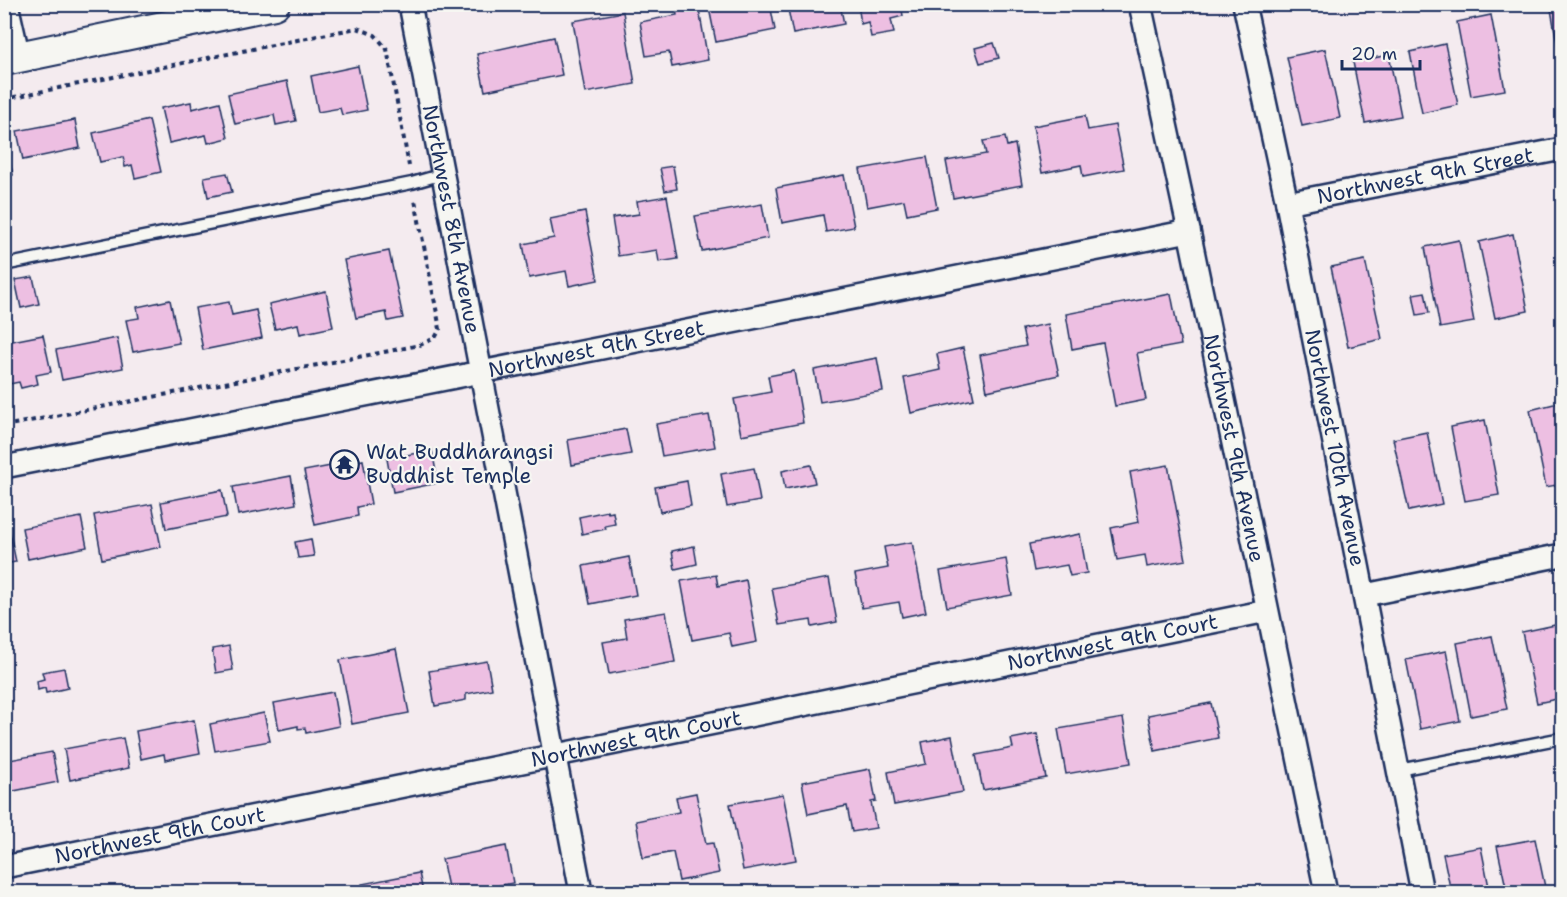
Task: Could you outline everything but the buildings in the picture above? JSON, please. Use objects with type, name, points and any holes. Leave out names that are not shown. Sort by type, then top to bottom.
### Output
[{"type":"street","points":[[7,4],[12,58],[274,4]]},
{"type":"street","name":"Northwest 8th Avenue","points":[[410,4],[581,892]]},
{"type":"street","name":"Northwest 9th Avenue","points":[[1140,4],[1326,892]]},
{"type":"street","name":"Northwest 10th Avenue","points":[[1244,4],[1287,203],[1422,892]]},
{"type":"street","name":"Northwest 9th Street","points":[[1287,203],[1563,149]]},
{"type":"street","name":"Northwest 9th Street","points":[[4,467],[1189,231]]},
{"type":"street","points":[[1365,595],[1563,555]]},
{"type":"street","name":"Northwest 9th Court","points":[[4,867],[1267,611]]},
{"type":"lane","points":[[4,265],[412,183],[443,174]]},
{"type":"lane","points":[[1398,770],[1563,738]]},
{"type":"path","points":[[4,99],[357,28],[375,34],[387,49],[440,329],[435,338],[420,345],[4,426]]},
{"type":"place","name":"Wat Buddharangsi Buddhist Temple","points":[[345,464]]}]
